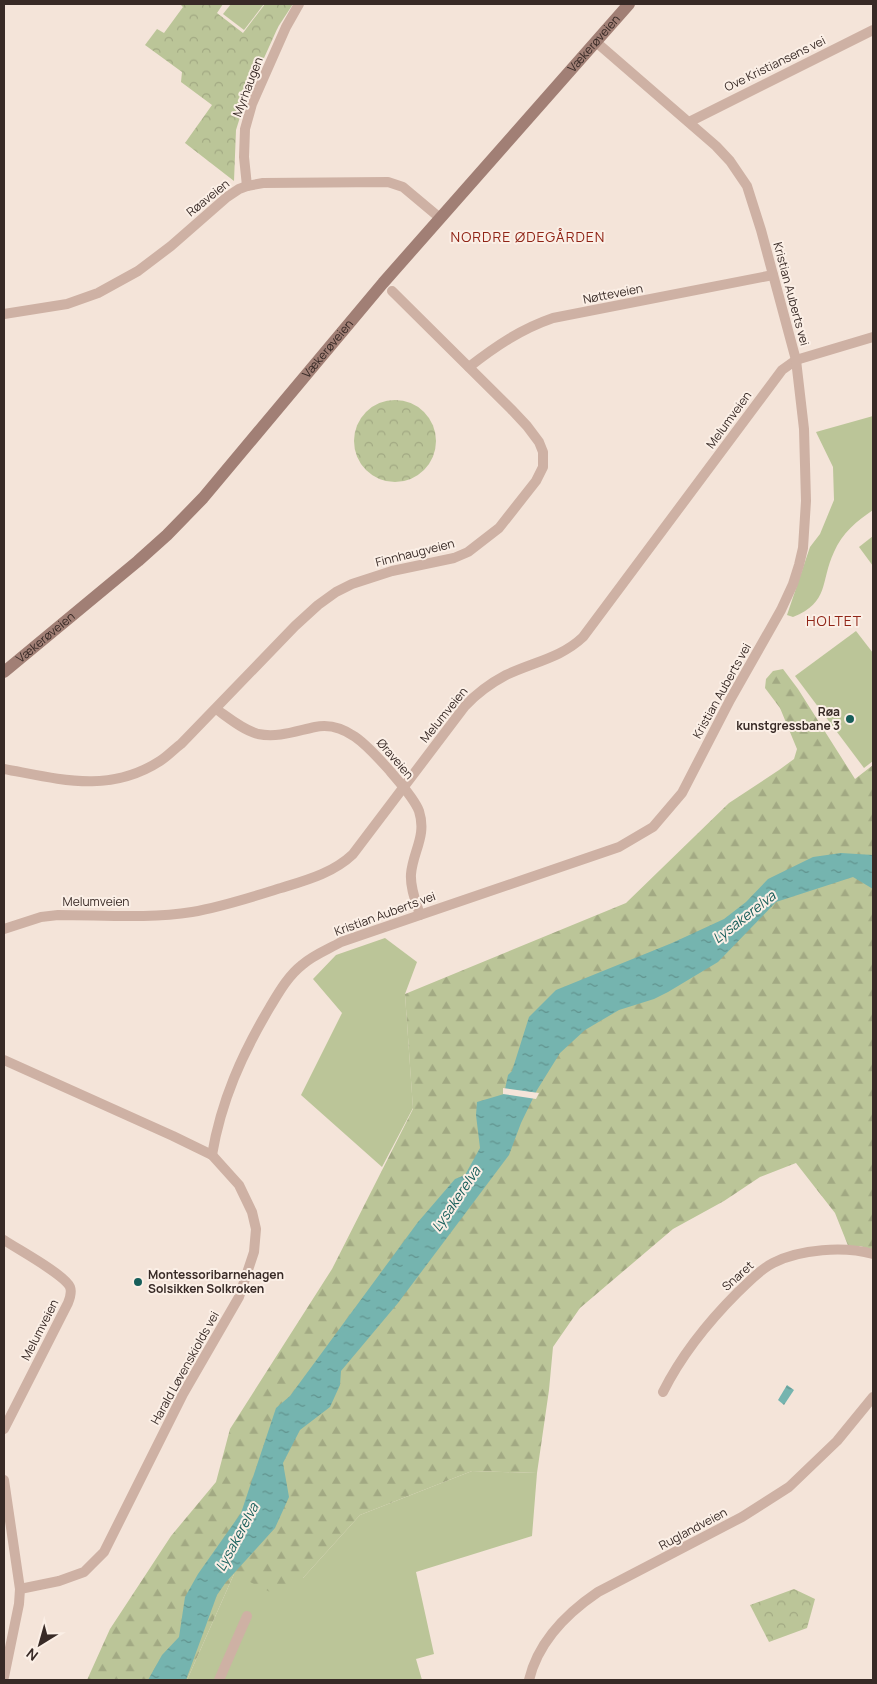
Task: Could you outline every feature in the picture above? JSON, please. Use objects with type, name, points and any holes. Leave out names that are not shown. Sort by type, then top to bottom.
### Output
[{"type":"main road","name":"Vækerøveien","points":[[4,672],[125,572],[167,535],[197,504],[383,283],[629,4]]},
{"type":"street","name":"Myrhaugen","points":[[247,186],[244,157],[245,129],[252,104],[286,27],[299,4]]},
{"type":"street","name":"Ove Kristiansens vei","points":[[689,122],[873,30]]},
{"type":"street","name":"Kristian Auberts vei","points":[[212,1155],[216,1131],[229,1086],[249,1042],[283,985],[302,965],[342,942],[619,846],[653,827],[682,793],[730,700],[781,610],[793,584],[799,565],[805,524],[804,428],[796,360],[761,230],[747,186],[730,160],[596,42]]},
{"type":"street","name":"Røaveien","points":[[4,314],[67,304],[98,294],[138,271],[171,246],[227,197],[247,186],[263,184],[388,182],[403,188],[440,218]]},
{"type":"street","name":"Nøtteveien","points":[[469,367],[508,338],[524,329],[553,318],[773,275]]},
{"type":"street","name":"Finnhaugveien","points":[[4,769],[81,782],[121,779],[144,770],[162,760],[216,709],[295,626],[336,592],[352,584],[392,570],[440,562],[468,552],[499,528],[536,481],[543,467],[544,460],[539,442],[527,426],[392,291]]},
{"type":"street","name":"Melumveien","points":[[4,929],[41,917],[58,915],[165,915],[192,912],[220,906],[312,878],[334,869],[353,854],[465,706],[478,693],[507,675],[561,654],[583,637],[782,370],[796,360],[873,337]]},
{"type":"street","name":"Øraveien","points":[[216,709],[239,725],[258,734],[289,734],[328,726],[355,736],[370,748],[419,810],[422,824],[421,839],[411,875],[413,894],[420,915]]},
{"type":"street","name":"Harald Løvenskiolds vei","points":[[4,1060],[212,1155],[239,1185],[252,1212],[256,1229],[254,1252],[239,1297],[183,1394],[104,1552],[84,1572],[59,1581],[20,1589]]},
{"type":"street","name":"Melumveien","points":[[4,1240],[61,1278],[70,1287],[68,1303],[4,1429]]},
{"type":"street","name":"Snaret","points":[[663,1392],[674,1370],[710,1321],[755,1276],[773,1263],[797,1255],[833,1250],[862,1251],[873,1254]]},
{"type":"street","name":"Ruglandveien","points":[[529,1680],[538,1654],[547,1639],[585,1601],[598,1592],[742,1517],[789,1487],[837,1441],[873,1397]]},
{"type":"street","points":[[4,1480],[20,1589],[19,1604],[4,1677]]},
{"type":"street","points":[[219,1680],[247,1616]]},
{"type":"green space","points":[[180,4],[223,4],[217,13],[243,33],[265,4],[293,4],[278,27],[246,98],[236,130],[234,181],[185,143],[212,105],[181,82],[182,72],[145,45],[157,29],[164,33],[183,7]]},
{"type":"green space","points":[[231,4],[264,4],[244,30],[223,14]]},
{"type":"green space","points":[[395,400],[411,404],[424,412],[432,425],[436,441],[432,457],[424,470],[411,478],[395,482],[379,478],[366,470],[358,457],[354,441],[358,425],[366,412],[379,404]]},
{"type":"green space","points":[[873,416],[873,510],[856,523],[837,545],[819,598],[805,611],[793,617],[787,615],[810,547],[820,534],[834,500],[833,467],[816,432]]},
{"type":"green space","points":[[873,536],[873,566],[859,547]]},
{"type":"green space","name":"Røa kunstgressbane 3","points":[[856,631],[873,653],[873,761],[864,768],[795,676]]},
{"type":"green space","points":[[783,669],[798,689],[855,779],[873,765],[873,1250],[860,1246],[849,1248],[835,1213],[796,1163],[760,1177],[724,1201],[673,1229],[580,1308],[553,1347],[537,1473],[472,1471],[360,1515],[303,1578],[276,1595],[234,1574],[187,1680],[87,1680],[110,1629],[171,1536],[216,1482],[230,1429],[332,1269],[413,1109],[405,994],[626,903],[729,803],[794,759],[797,749],[780,708],[765,688],[766,679],[773,671]]},
{"type":"green space","points":[[385,938],[417,962],[405,994],[413,1108],[382,1167],[301,1095],[342,1013],[313,979],[336,955]]},
{"type":"green space","points":[[472,1471],[537,1473],[532,1536],[416,1572],[434,1654],[416,1659],[422,1680],[187,1680],[234,1574],[303,1578],[360,1515]]},
{"type":"green space","points":[[794,1589],[815,1599],[807,1628],[769,1642],[750,1605]]},
{"type":"water","name":"Lysakerelva","points":[[841,853],[873,855],[873,889],[853,877],[776,902],[718,962],[654,999],[619,1010],[585,1030],[560,1053],[537,1090],[521,1123],[509,1155],[398,1303],[341,1371],[340,1385],[330,1407],[300,1430],[283,1463],[289,1497],[275,1528],[226,1582],[217,1595],[186,1680],[148,1680],[162,1655],[179,1637],[185,1597],[198,1574],[241,1513],[276,1408],[290,1396],[418,1222],[455,1179],[465,1175],[480,1148],[476,1115],[477,1102],[504,1094],[508,1075],[512,1071],[529,1017],[556,990],[672,943],[724,919],[746,902],[768,879],[813,857]]},
{"type":"water","points":[[787,1385],[794,1390],[784,1405],[778,1400]]},
{"type":"pier","points":[[503,1088],[539,1093],[536,1099],[503,1094]]},
{"type":"place","name":"Røa kunstgressbane 3","points":[[850,719]]},
{"type":"place","name":"Montessoribarnehagen Solsikken Solkroken","points":[[138,1282]]},
{"type":"district","name":"NORDRE ØDEGÅRDEN","points":[[528,237]]},
{"type":"district","name":"HOLTET","points":[[834,621]]}]
